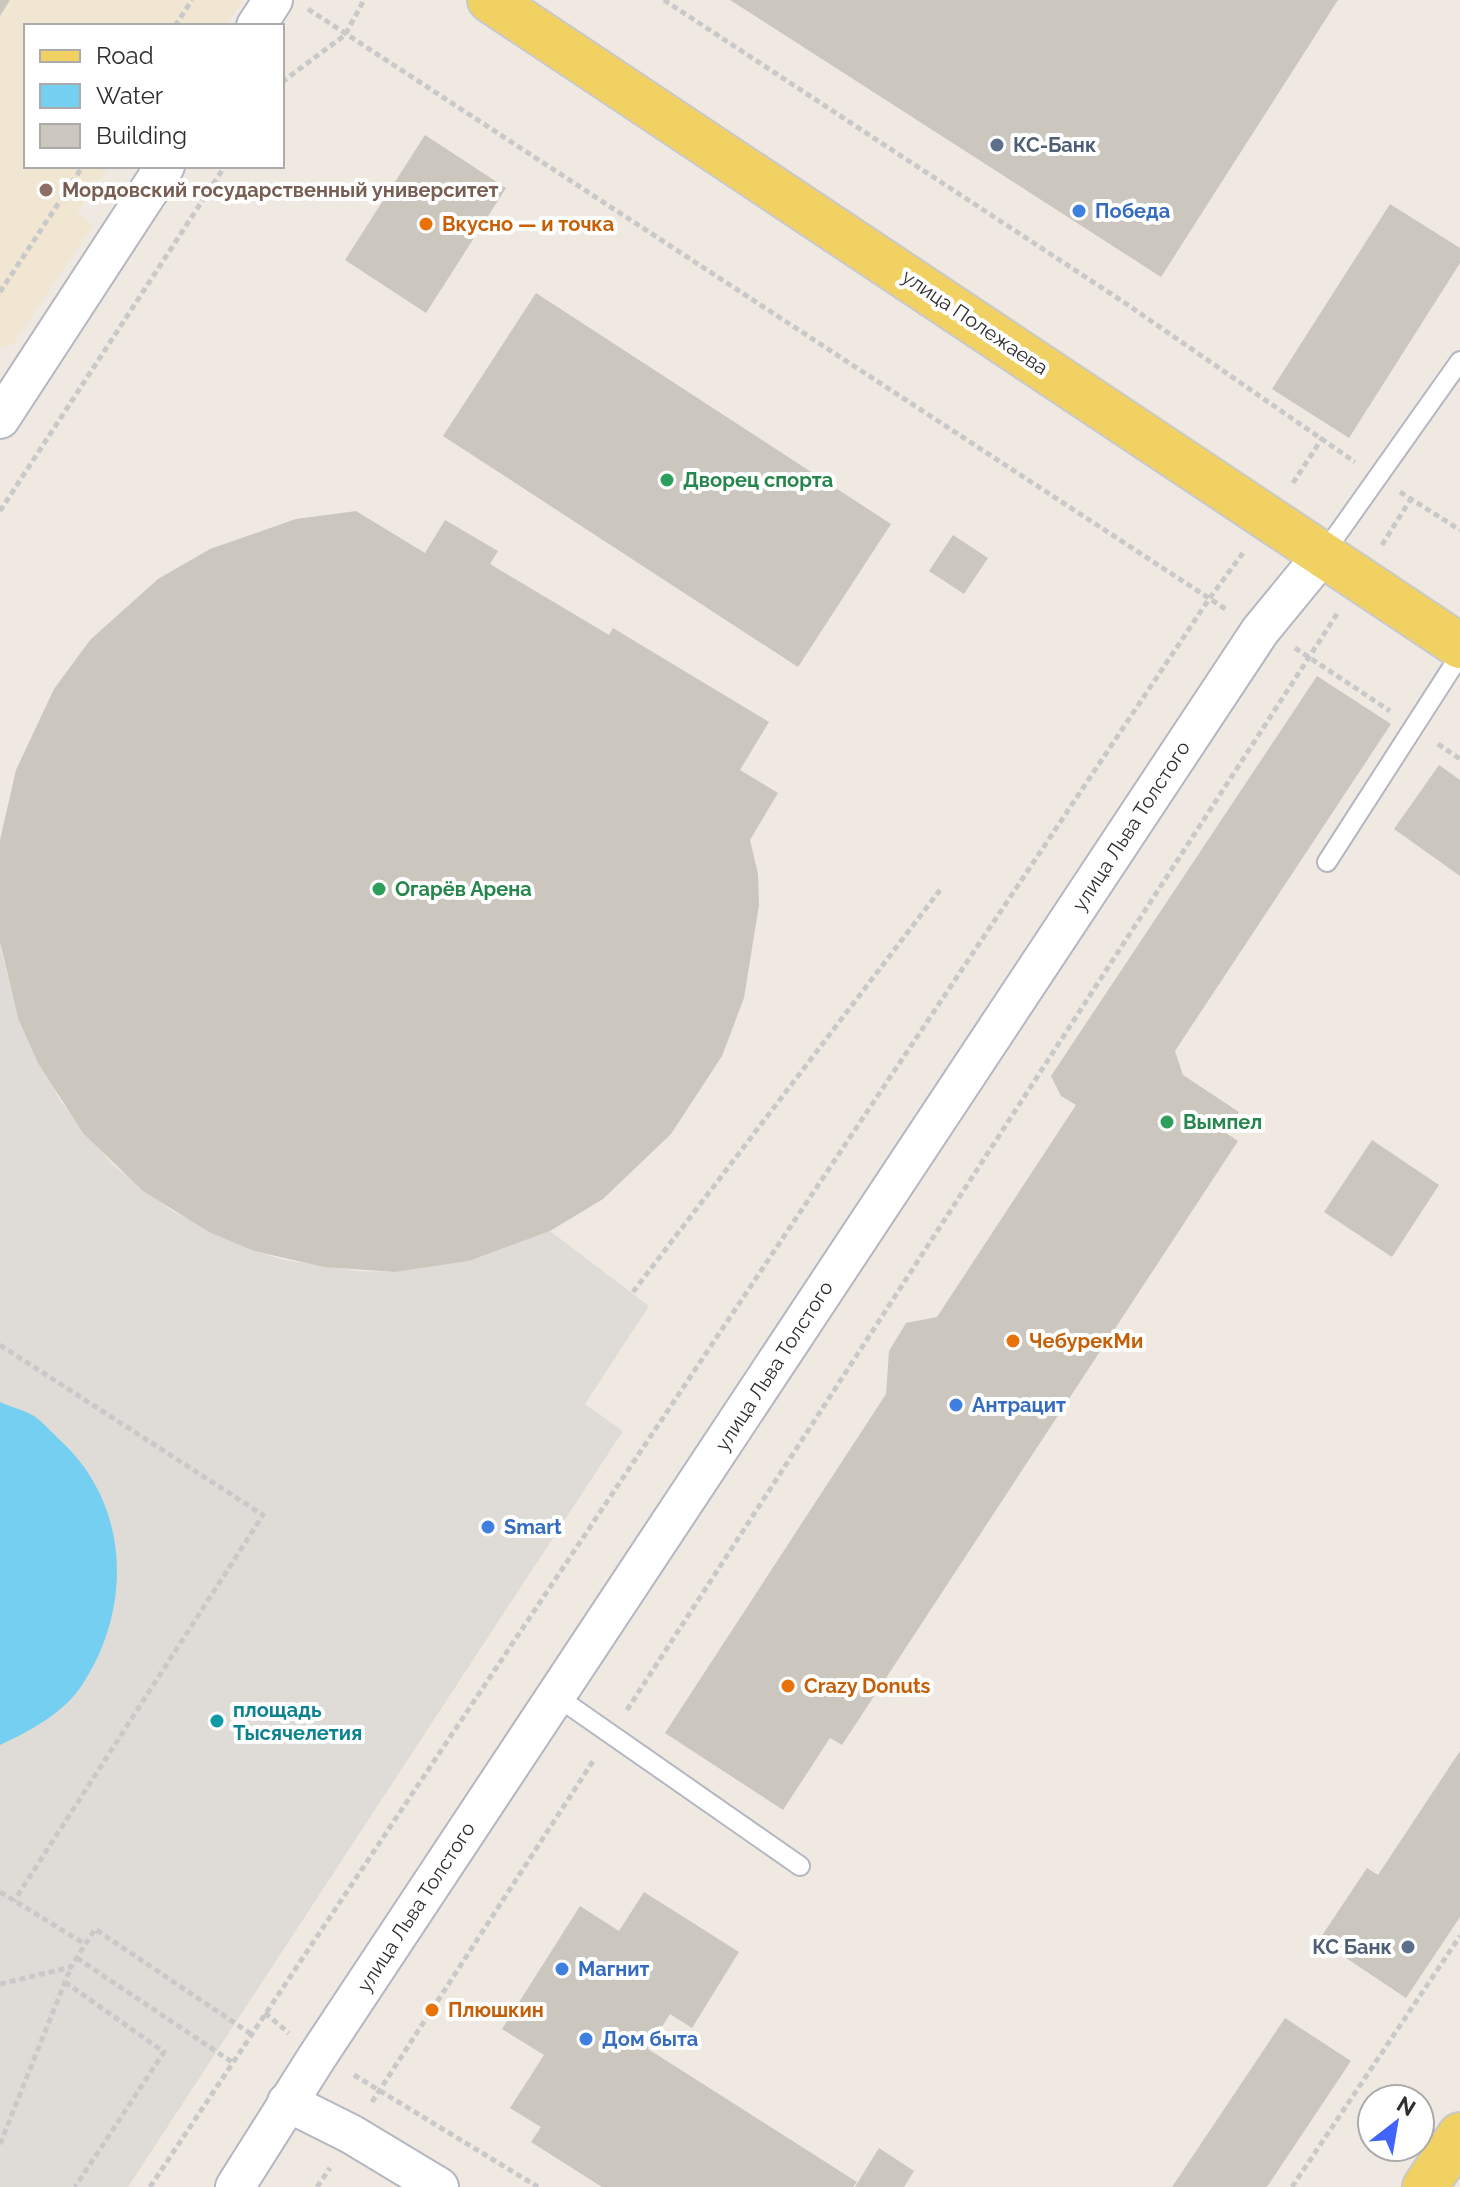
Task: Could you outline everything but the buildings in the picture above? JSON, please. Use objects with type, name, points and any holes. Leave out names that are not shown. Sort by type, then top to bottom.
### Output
[{"type":"main road","name":"улица Полежаева","points":[[490,0],[1460,646]]},
{"type":"main road","points":[[1425,2187],[1460,2135]]},
{"type":"street","points":[[257,24],[273,0]]},
{"type":"street","points":[[0,419],[164,168]]},
{"type":"street","name":"улица Льва Толстого","points":[[235,2187],[287,2102],[1260,631],[1324,553]]},
{"type":"street","points":[[287,2102],[351,2134],[439,2187]]},
{"type":"lane","points":[[1324,553],[1460,361]]},
{"type":"lane","points":[[1327,862],[1460,655]]},
{"type":"lane","points":[[556,1696],[800,1866]]},
{"type":"path","points":[[176,24],[192,0]]},
{"type":"path","points":[[284,81],[345,35],[364,0]]},
{"type":"path","points":[[664,0],[1323,437],[1376,479],[1412,497],[1460,530]]},
{"type":"path","points":[[311,11],[1209,599],[1260,631],[1310,655],[1460,759]]},
{"type":"path","points":[[0,292],[82,168]]},
{"type":"path","points":[[0,511],[224,168]]},
{"type":"path","points":[[150,2187],[1209,599],[1270,518],[1323,437]]},
{"type":"path","points":[[329,2187],[319,2184],[1412,497]]},
{"type":"path","points":[[633,1292],[940,890]]},
{"type":"path","points":[[0,1345],[263,1515],[14,1901]]},
{"type":"path","points":[[0,1892],[85,1944]]},
{"type":"path","points":[[0,2144],[3,2129],[71,1967],[95,1929],[251,2034]]},
{"type":"path","points":[[1292,2187],[1460,1936]]},
{"type":"path","points":[[77,1958],[232,2062]]},
{"type":"path","points":[[0,1984],[71,1967]]},
{"type":"path","points":[[65,1982],[164,2052],[75,2187]]},
{"type":"path","points":[[265,2013],[317,2057],[381,2089],[538,2187]]},
{"type":"shaded area","name":"Мордовский государственный университет","points":[[0,0],[242,0],[228,24],[24,24],[24,168],[108,168],[77,213],[93,225],[12,345],[0,347]]},
{"type":"shaded area","name":"площадь Тысячелетия","points":[[0,923],[1,950],[18,1018],[61,1102],[113,1165],[172,1211],[254,1251],[285,1260],[358,1271],[395,1272],[469,1261],[550,1231],[649,1306],[585,1404],[623,1431],[128,2187],[0,2187]]},
{"type":"water","points":[[0,1402],[37,1418],[84,1467],[101,1495],[111,1526],[116,1558],[116,1591],[110,1623],[99,1655],[75,1695],[56,1713],[0,1745]]},
{"type":"place","name":"КС-Банк","points":[[997,145]]},
{"type":"place","name":"Мордовский государственный университет","points":[[46,190]]},
{"type":"place","name":"Победа","points":[[1079,211]]},
{"type":"place","name":"Вкусно — и точка","points":[[426,224]]},
{"type":"place","name":"Дворец cпорта","points":[[667,480]]},
{"type":"place","name":"Огарёв Арена","points":[[379,889]]},
{"type":"place","name":"Вымпел","points":[[1167,1122]]},
{"type":"place","name":"ЧебурекМи","points":[[1013,1341]]},
{"type":"place","name":"Антрацит","points":[[956,1405]]},
{"type":"place","name":"Smart","points":[[488,1527]]},
{"type":"place","name":"Crazy Donuts","points":[[788,1686]]},
{"type":"place","name":"площадь Тысячелетия","points":[[217,1721]]},
{"type":"place","name":"КС Банк","points":[[1408,1947]]},
{"type":"place","name":"Магнит","points":[[562,1969]]},
{"type":"place","name":"Плюшкин","points":[[432,2010]]},
{"type":"place","name":"Дом быта","points":[[586,2039]]}]
